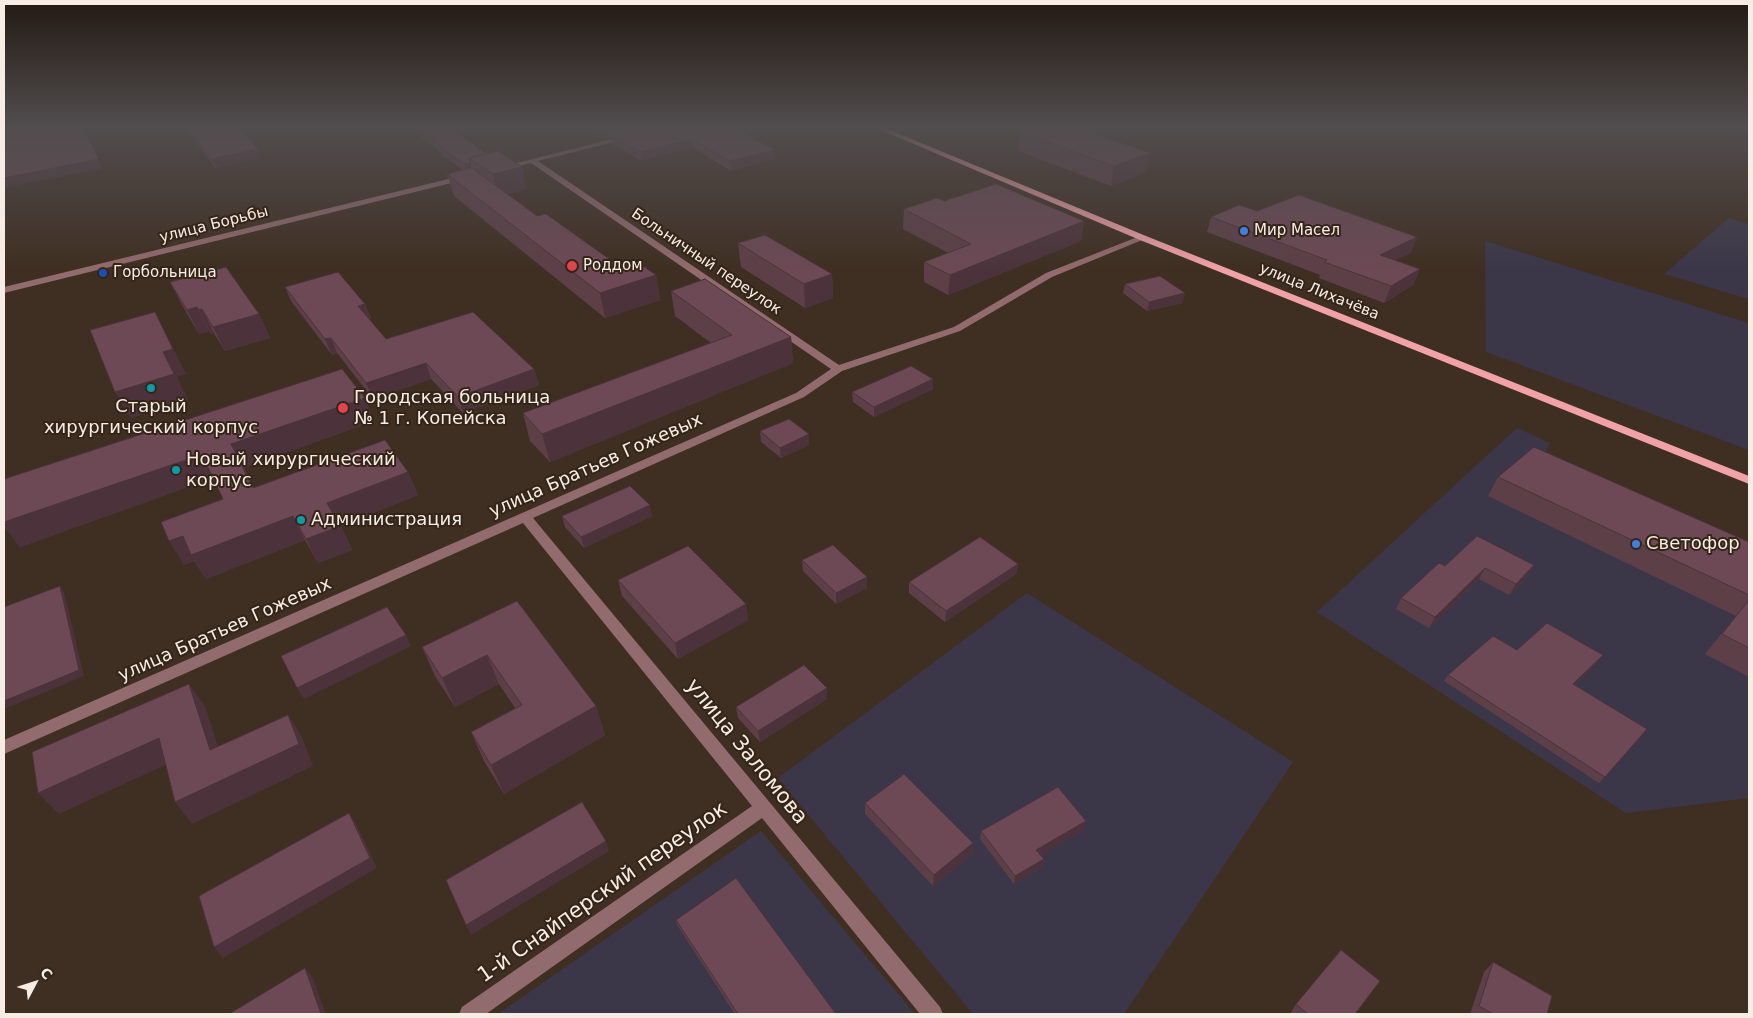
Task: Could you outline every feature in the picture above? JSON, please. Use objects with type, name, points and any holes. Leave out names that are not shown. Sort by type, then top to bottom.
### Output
[{"type":"main road","name":"улица Лихачёва","points":[[993,176],[1143,238],[1749,480]]},
{"type":"street","name":"улица Борьбы","points":[[4,290],[474,176]]},
{"type":"street","name":"Больничный переулок","points":[[554,176],[838,369]]},
{"type":"street","name":"улица Братьев Гожевых","points":[[4,747],[800,395],[838,369],[957,329],[1049,276],[1143,238]]},
{"type":"street","name":"улица Заломова","points":[[525,517],[933,1014]]},
{"type":"street","name":"1-й Снайперский переулок","points":[[469,1014],[762,808]]},
{"type":"shaded area","points":[[1729,218],[1749,224],[1749,299],[1664,274]]},
{"type":"shaded area","points":[[1485,241],[1749,323],[1749,450],[1486,352]]},
{"type":"shaded area","points":[[1517,428],[1550,443],[1543,457],[1749,549],[1749,798],[1626,813],[1317,612]]},
{"type":"shaded area","points":[[1027,593],[1293,762],[1124,1014],[973,1014],[778,778]]},
{"type":"shaded area","points":[[761,831],[915,1014],[498,1014]]},
{"type":"building","points":[[449,176],[482,176],[537,216],[546,214],[619,266],[636,261],[656,275],[600,293]]},
{"type":"building","points":[[996,184],[1084,221],[950,275],[924,262],[971,244],[904,209],[937,198],[944,201]]},
{"type":"building","points":[[1299,195],[1417,237],[1380,255],[1420,269],[1391,286],[1324,262],[1327,260],[1211,217],[1239,205],[1257,211]]},
{"type":"building","points":[[765,235],[832,274],[804,284],[738,243]]},
{"type":"building","points":[[226,267],[259,314],[213,327],[202,309],[199,310],[197,307],[187,310],[170,282]]},
{"type":"building","points":[[338,272],[365,304],[358,306],[386,339],[473,312],[534,369],[458,397],[426,363],[366,383],[331,338],[325,339],[285,287]]},
{"type":"building","points":[[1160,276],[1185,293],[1149,302],[1125,284]]},
{"type":"building","points":[[705,279],[791,337],[542,434],[523,413],[732,335],[671,291]]},
{"type":"building","points":[[155,312],[173,349],[163,352],[174,374],[115,392],[90,330]]},
{"type":"building","points":[[911,366],[933,379],[874,407],[852,392]]},
{"type":"building","points":[[342,369],[365,398],[231,444],[253,488],[385,440],[408,472],[327,503],[340,526],[306,539],[293,516],[191,555],[183,536],[169,541],[161,522],[223,499],[203,457],[187,463],[186,460],[4,522],[4,479]]},
{"type":"building","points":[[789,419],[809,434],[780,448],[760,431]]},
{"type":"building","points":[[1534,447],[1749,542],[1749,595],[1498,477]]},
{"type":"building","points":[[630,486],[650,505],[581,537],[562,516]]},
{"type":"building","points":[[1477,536],[1534,565],[1516,584],[1485,568],[1435,617],[1401,598],[1439,563],[1445,566]]},
{"type":"building","points":[[980,537],[1018,564],[946,611],[909,582]]},
{"type":"building","points":[[833,545],[867,577],[836,593],[802,560]]},
{"type":"building","points":[[688,546],[746,604],[675,643],[618,580]]},
{"type":"building","points":[[60,586],[79,670],[4,701],[4,607]]},
{"type":"building","points":[[1749,600],[1749,648],[1722,634]]},
{"type":"building","points":[[517,601],[596,706],[491,765],[471,732],[522,705],[487,655],[442,678],[422,647]]},
{"type":"building","points":[[387,607],[406,635],[297,688],[281,656]]},
{"type":"building","points":[[1547,623],[1603,655],[1573,684],[1647,729],[1605,777],[1448,675],[1493,636],[1517,650]]},
{"type":"building","points":[[804,665],[827,688],[758,731],[736,707]]},
{"type":"building","points":[[189,684],[210,750],[288,715],[299,744],[175,802],[159,738],[38,793],[32,752]]},
{"type":"building","points":[[904,774],[973,843],[934,875],[865,803]]},
{"type":"building","points":[[1058,787],[1086,821],[1036,850],[1044,859],[1015,876],[981,831]]},
{"type":"building","points":[[582,802],[606,841],[466,925],[446,880]]},
{"type":"building","points":[[349,813],[370,858],[214,947],[199,896]]},
{"type":"building","points":[[736,878],[836,1014],[738,1014],[676,920]]},
{"type":"building","points":[[1341,950],[1380,981],[1355,1014],[1308,1014],[1296,1004]]},
{"type":"building","points":[[1493,962],[1552,996],[1547,1014],[1493,1014],[1479,1006]]},
{"type":"building","points":[[305,968],[321,1014],[229,1014]]},
{"type":"place","name":"Мир Масел","points":[[1244,231]]},
{"type":"place","name":"Роддом","points":[[572,266]]},
{"type":"place","name":"Горбольница","points":[[103,273]]},
{"type":"place","name":"Старый хирургический корпус","points":[[151,388]]},
{"type":"place","name":"Городская больница № 1 г. Копейска","points":[[343,408]]},
{"type":"place","name":"Новый хирургический корпус","points":[[176,470]]},
{"type":"place","name":"Администрация","points":[[301,520]]},
{"type":"place","name":"Светофор","points":[[1636,544]]}]
